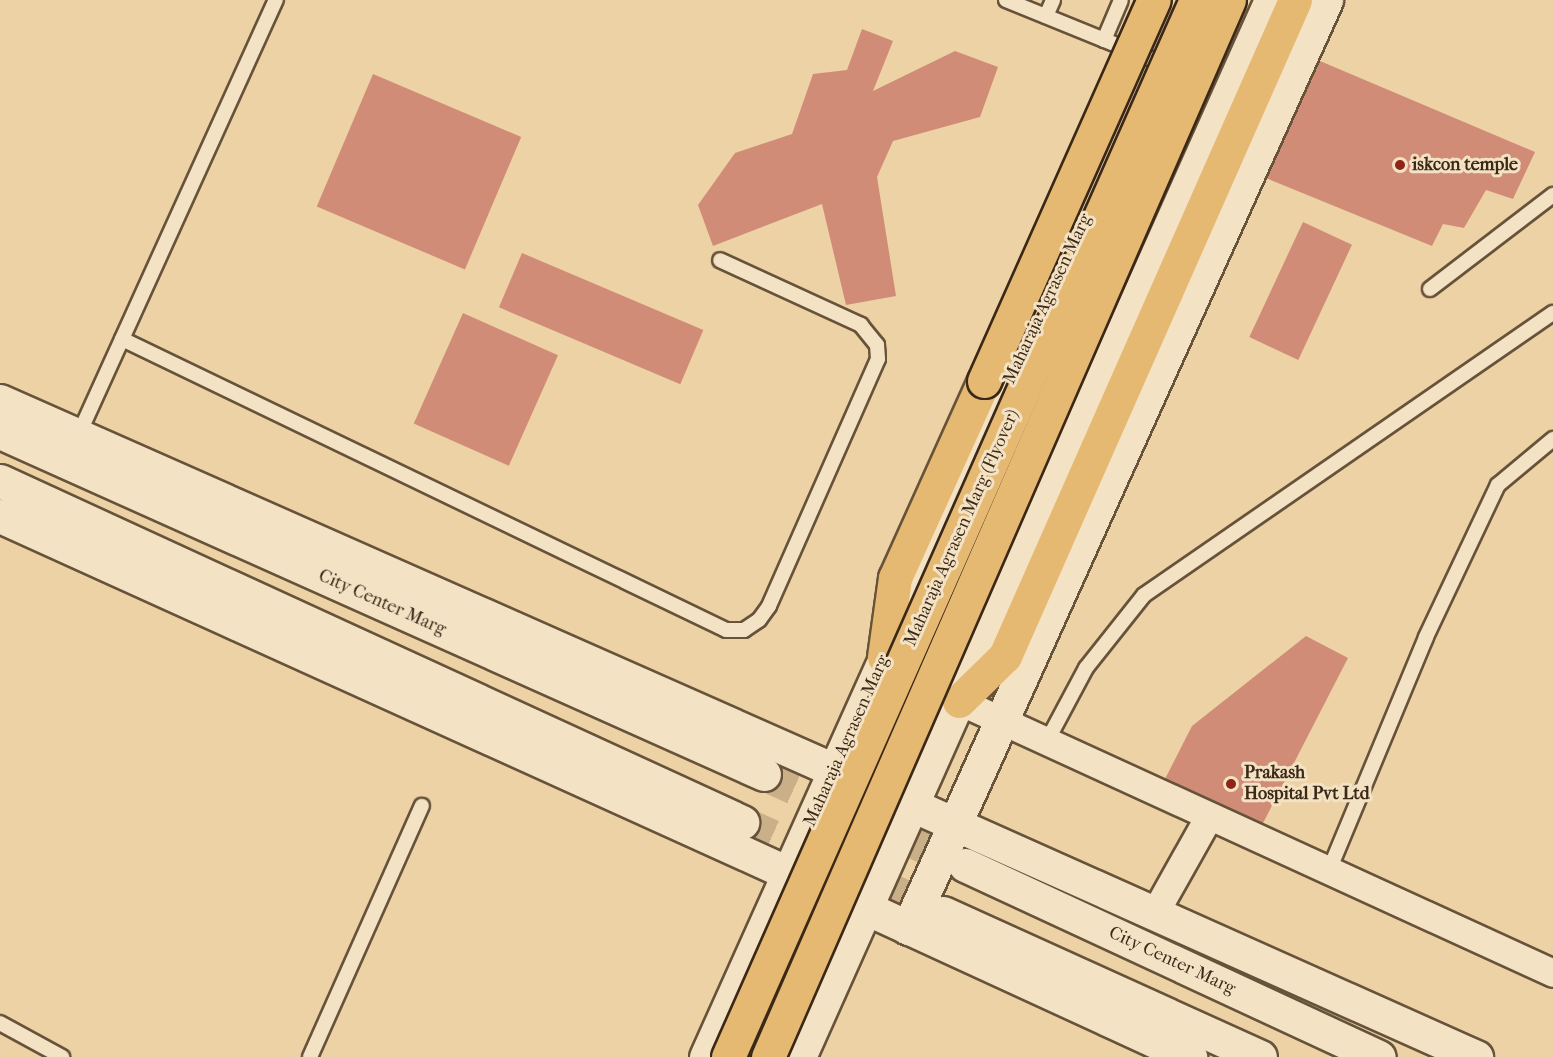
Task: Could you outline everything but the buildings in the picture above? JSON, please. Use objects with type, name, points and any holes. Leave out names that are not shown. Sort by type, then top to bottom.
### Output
[{"type":"main road","points":[[884,657],[896,578],[1155,0]]},
{"type":"main road","name":"Maharaja Agrasen Marg","points":[[706,1057],[884,657],[1183,0]]},
{"type":"main road","name":"Maharaja Agrasen Marg (Flyover)","points":[[728,1057],[1196,0]]},
{"type":"main road","name":"Maharaja Agrasen Marg (Flyover)","points":[[768,1057],[1228,0]]},
{"type":"main road","points":[[799,1057],[1271,0]]},
{"type":"main road","points":[[959,701],[1005,656],[1295,0]]},
{"type":"main road","points":[[908,928],[1002,724],[1326,0]]},
{"type":"main road","points":[[1031,335],[1110,361]]},
{"type":"main road","points":[[0,400],[834,770]]},
{"type":"main road","name":"City Center Marg","points":[[0,432],[764,774]]},
{"type":"main road","points":[[0,481],[742,822]]},
{"type":"main road","points":[[0,516],[788,873]]},
{"type":"main road","points":[[912,805],[1476,1057]]},
{"type":"main road","name":"City Center Marg","points":[[964,865],[1379,1057]]},
{"type":"main road","points":[[866,908],[1190,1057]]},
{"type":"main road","points":[[943,913],[1260,1057]]},
{"type":"street","points":[[959,701],[1002,724],[1330,868],[1553,973]]},
{"type":"street","points":[[1154,914],[1209,816]]},
{"type":"lane","points":[[78,435],[276,0]]},
{"type":"lane","points":[[1006,0],[1156,61]]},
{"type":"lane","points":[[1034,0],[1046,16]]},
{"type":"lane","points":[[1046,16],[1053,0]]},
{"type":"lane","points":[[1104,40],[1121,0]]},
{"type":"lane","points":[[1430,290],[1553,195]]},
{"type":"lane","points":[[122,339],[726,630],[744,630],[769,606],[878,359],[877,345],[861,326],[720,260]]},
{"type":"lane","points":[[1046,743],[1086,668],[1144,595],[1553,313]]},
{"type":"lane","points":[[1330,868],[1426,637],[1498,485],[1553,439]]},
{"type":"lane","points":[[310,1057],[422,806]]},
{"type":"lane","points":[[0,1023],[62,1057]]},
{"type":"tunnel","points":[[764,774],[965,865]]},
{"type":"tunnel","points":[[742,822],[943,913]]},
{"type":"place","name":"iskcon temple","points":[[1400,165]]},
{"type":"place","name":"Prakash Hospital Pvt Ltd","points":[[1231,784]]}]
